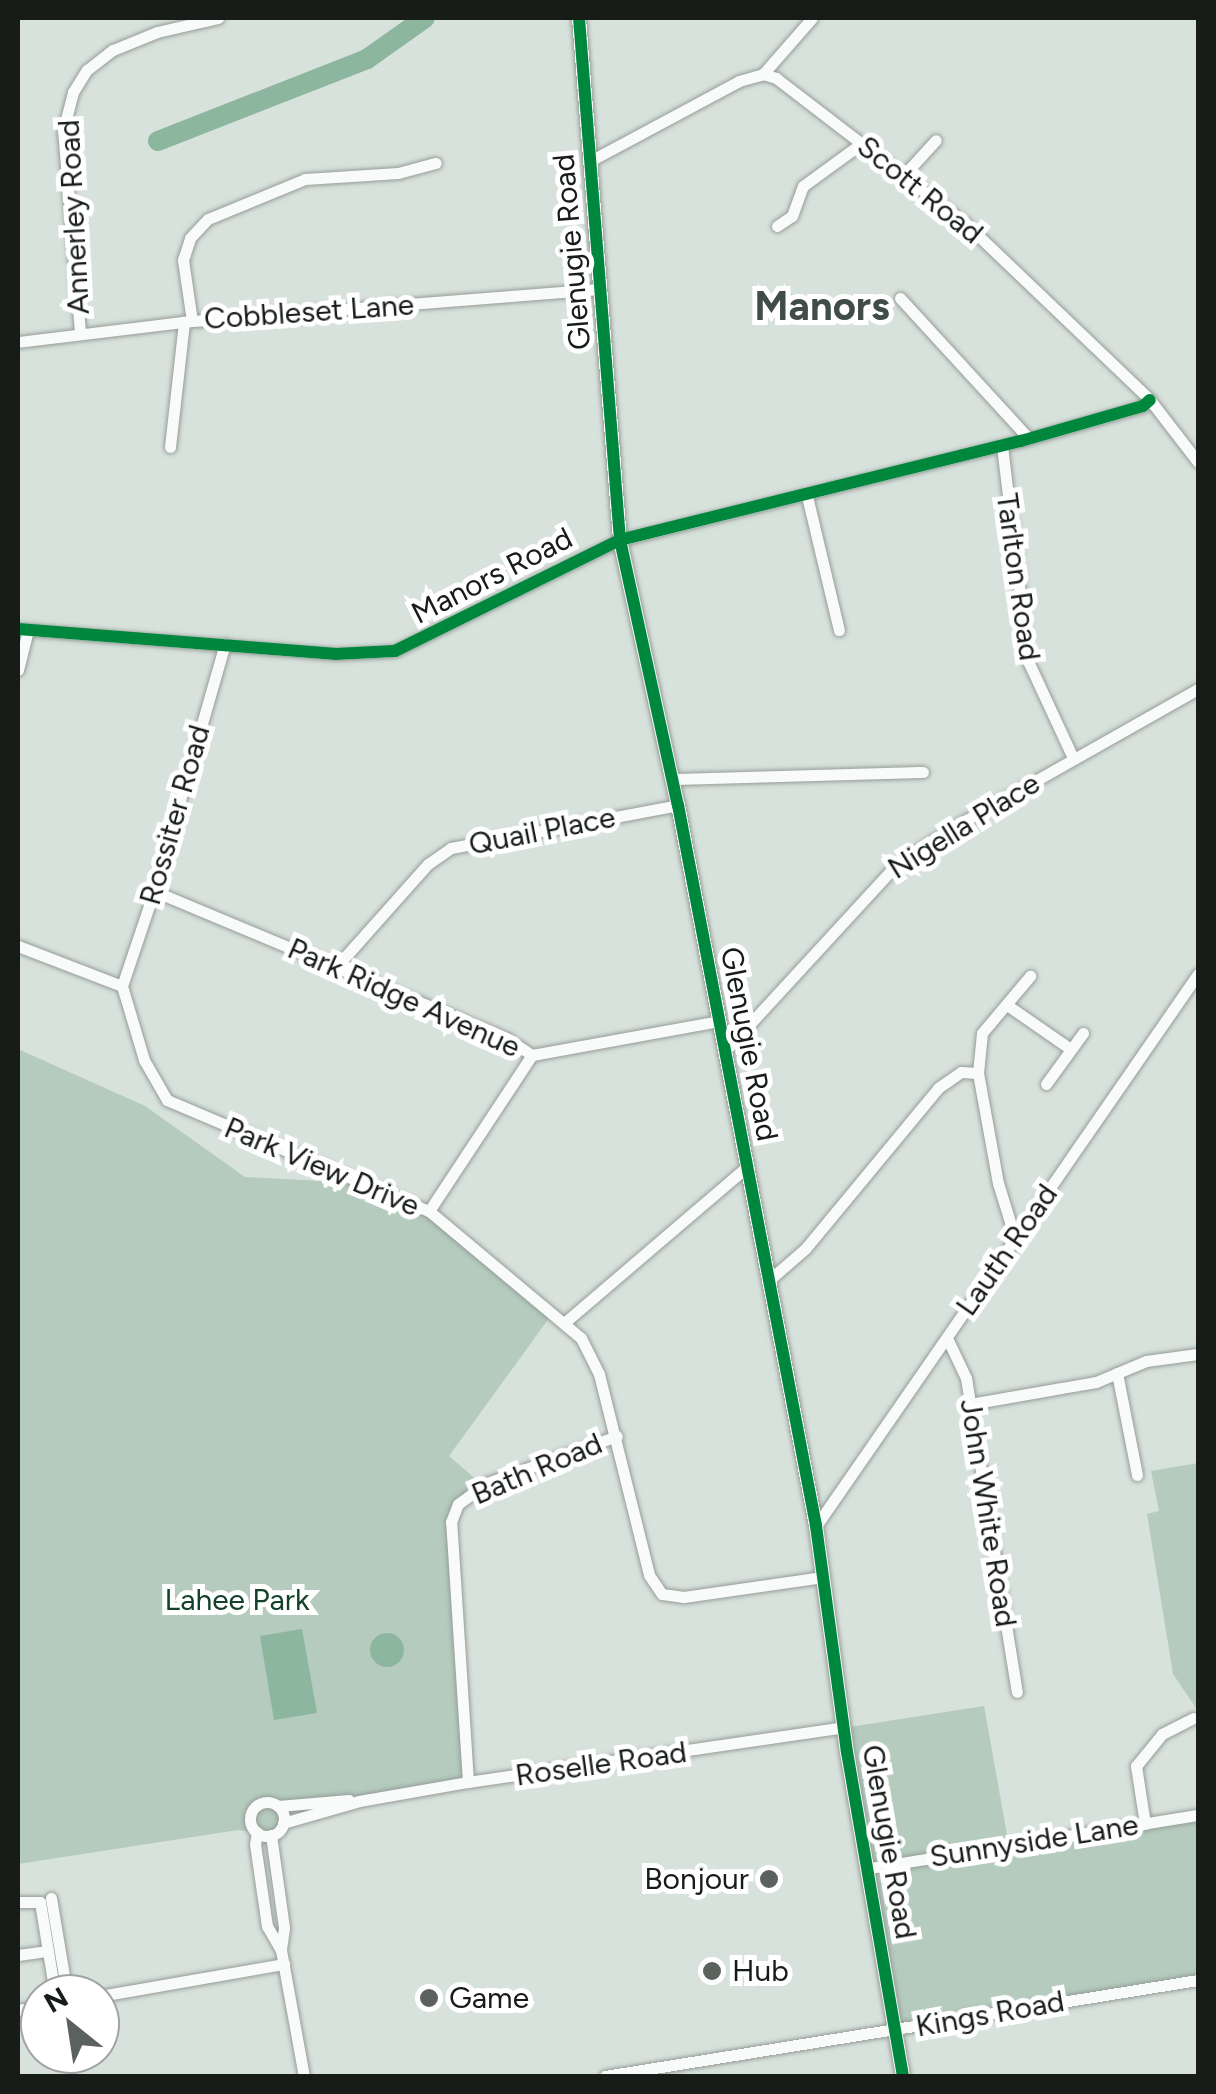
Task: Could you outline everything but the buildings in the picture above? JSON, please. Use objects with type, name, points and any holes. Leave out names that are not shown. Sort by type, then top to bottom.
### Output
[{"type":"street","name":"Annerley Road","points":[[80,332],[63,132],[74,92],[87,70],[114,50],[157,32],[218,18]]},
{"type":"street","name":"Glenugie Road","points":[[578,18],[620,540],[678,805],[816,1526],[843,1727],[904,2076]]},
{"type":"street","points":[[590,161],[739,81],[763,74],[812,18]]},
{"type":"street","name":"Scott Road","points":[[763,74],[786,84],[964,222],[1150,400],[1198,462]]},
{"type":"street","points":[[904,176],[936,140]]},
{"type":"street","points":[[776,226],[792,216],[803,186],[862,142]]},
{"type":"street","points":[[170,447],[188,321],[183,260],[190,238],[208,219],[305,179],[398,173],[436,163]]},
{"type":"street","name":"Cobbleset Lane","points":[[18,342],[188,321],[600,288]]},
{"type":"street","points":[[900,298],[1030,439]]},
{"type":"street","name":"Manors Road","points":[[23,630],[336,654],[394,651],[620,540],[1030,439],[1144,406],[1150,400]]},
{"type":"street","name":"Tarlton Road","points":[[1002,446],[1028,661],[1073,758]]},
{"type":"street","points":[[807,496],[839,630]]},
{"type":"street","points":[[18,670],[23,630]]},
{"type":"street","name":"Rossiter Road","points":[[122,986],[154,891],[225,644]]},
{"type":"street","name":"Nigella Place","points":[[726,1051],[770,1008],[881,877],[952,828],[1198,690]]},
{"type":"street","points":[[672,779],[923,772]]},
{"type":"street","name":"Quail Place","points":[[337,966],[428,864],[451,848],[678,805]]},
{"type":"street","name":"Park Ridge Avenue","points":[[154,891],[508,1039],[532,1055],[720,1021]]},
{"type":"street","points":[[18,946],[122,986]]},
{"type":"street","name":"Lauth Road","points":[[816,1526],[1198,974]]},
{"type":"street","points":[[1015,1238],[998,1183],[978,1073],[978,1042],[1030,976]]},
{"type":"street","name":"Park View Drive","points":[[122,986],[144,1060],[167,1100],[430,1211],[564,1323],[590,1350],[617,1436],[650,1575],[662,1594],[684,1597],[823,1577]]},
{"type":"street","points":[[1007,1005],[1070,1048]]},
{"type":"street","points":[[1046,1084],[1082,1033]]},
{"type":"street","points":[[430,1211],[532,1055]]},
{"type":"street","points":[[768,1281],[805,1249],[945,1080],[961,1072],[978,1073]]},
{"type":"street","points":[[564,1323],[748,1166]]},
{"type":"street","name":"John White Road","points":[[946,1338],[961,1364],[970,1404],[1017,1692]]},
{"type":"street","points":[[970,1404],[1118,1374],[1146,1362],[1198,1354]]},
{"type":"street","points":[[1118,1374],[1138,1475]]},
{"type":"street","name":"Bath Road","points":[[468,1782],[451,1522],[458,1504],[488,1483],[617,1436]]},
{"type":"street","points":[[1145,1824],[1136,1766],[1162,1734],[1193,1718]]},
{"type":"street","name":"Roselle Road","points":[[283,1823],[358,1801],[468,1782],[843,1727]]},
{"type":"street","name":"Roselle Road","points":[[278,1806],[335,1799],[358,1801]]},
{"type":"street","points":[[264,1834],[283,1823],[278,1806],[264,1802],[253,1809],[251,1823],[264,1834],[284,1928],[281,1950],[304,2076]]},
{"type":"street","name":"Sunnyside Lane","points":[[870,1868],[1198,1815]]},
{"type":"street","points":[[51,1898],[64,1974]]},
{"type":"street","points":[[18,1902],[40,1902],[52,1974]]},
{"type":"street","points":[[18,1955],[48,1952]]},
{"type":"street","points":[[120,1993],[284,1964]]},
{"type":"street","name":"Kings Road","points":[[605,2076],[1198,1980]]},
{"type":"green space","name":"Lahee Park","points":[[18,1049],[145,1106],[245,1177],[361,1183],[429,1211],[552,1314],[449,1456],[484,1486],[475,1490],[452,1522],[468,1783],[284,1815],[282,1827],[272,1835],[238,1830],[18,1864]]},
{"type":"green space","points":[[1198,1463],[1198,1711],[1173,1674],[1147,1514],[1159,1511],[1151,1471]]},
{"type":"green space","points":[[984,1706],[1009,1846],[1198,1815],[1198,1980],[895,2031],[843,1728]]},
{"type":"shaded area","points":[[302,1629],[317,1713],[274,1720],[260,1636]]},
{"type":"shaded area","points":[[387,1633],[399,1638],[404,1650],[399,1662],[387,1667],[375,1662],[370,1650],[375,1638]]},
{"type":"waterway","points":[[158,141],[367,59],[425,18]]},
{"type":"cycle path","points":[[579,18],[620,540],[678,805],[816,1526],[847,1752],[903,2076]]},
{"type":"cycle path","points":[[18,629],[336,654],[395,651],[620,540],[1021,441],[1143,406],[1150,400]]},
{"type":"place","name":"Bonjour","points":[[769,1879]]},
{"type":"place","name":"Hub","points":[[712,1971]]},
{"type":"place","name":"Game","points":[[429,1998]]},
{"type":"district","name":"Manors","points":[[822,306]]}]
